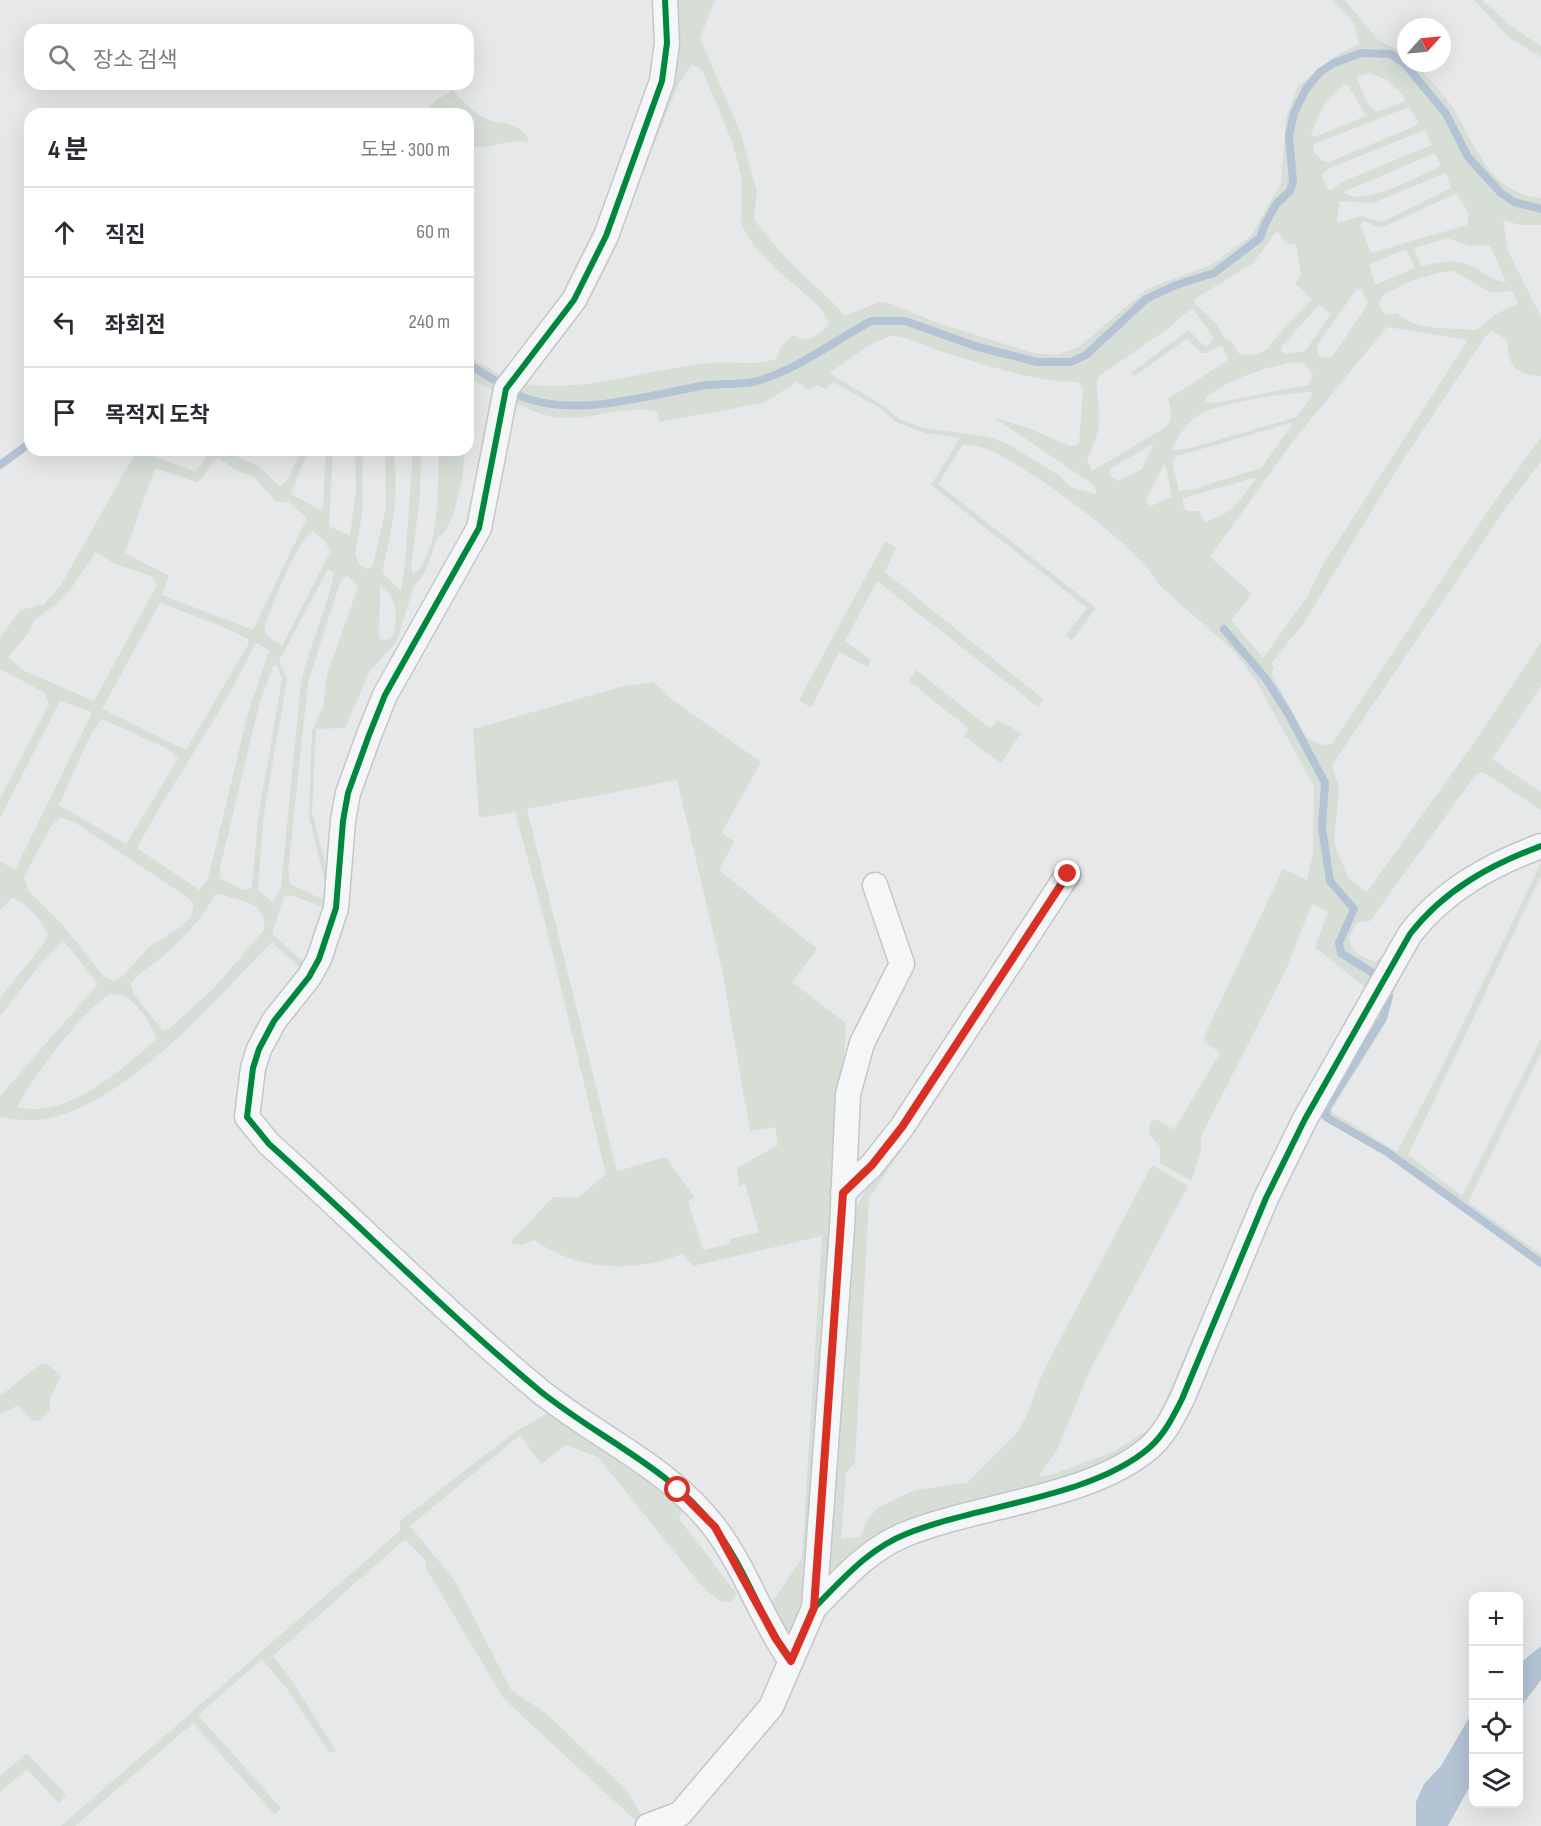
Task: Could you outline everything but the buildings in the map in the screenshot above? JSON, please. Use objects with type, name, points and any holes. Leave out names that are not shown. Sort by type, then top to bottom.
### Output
[{"type":"street","points":[[665,0],[668,43],[662,81],[606,236],[574,300],[506,389],[479,528],[386,695],[369,735],[348,793],[343,821],[336,908],[319,959],[309,977],[273,1021],[259,1049],[253,1068],[247,1117],[269,1144],[542,1393],[644,1462],[696,1507],[715,1527],[776,1639],[791,1661]]},
{"type":"street","points":[[814,1608],[859,1563],[905,1534],[974,1512],[1074,1486],[1120,1467],[1150,1447],[1172,1419],[1182,1399],[1247,1241],[1305,1119],[1410,934],[1427,914],[1463,884],[1491,865],[1541,846]]},
{"type":"street","points":[[843,1193],[872,1165],[902,1127],[1068,874]]},
{"type":"street","points":[[648,1826],[680,1814],[771,1707],[814,1608],[848,1094],[862,1043],[902,964],[876,885]]},
{"type":"shaded area","points":[[669,0],[715,0],[700,38],[740,131],[757,191],[754,219],[791,263],[845,316],[879,302],[889,303],[938,323],[1033,353],[1056,355],[1079,347],[1147,289],[1211,265],[1251,236],[1281,183],[1286,118],[1298,86],[1334,57],[1359,44],[1354,23],[1333,0],[1345,0],[1378,40],[1397,50],[1397,56],[1392,52],[1376,49],[1361,51],[1333,61],[1319,70],[1305,88],[1292,113],[1287,136],[1291,181],[1288,190],[1275,202],[1258,237],[1213,271],[1157,291],[1145,298],[1085,353],[1070,360],[1038,361],[979,346],[905,319],[871,320],[798,362],[753,380],[712,382],[587,403],[538,400],[514,391],[513,394],[533,404],[558,408],[606,404],[712,386],[753,384],[778,374],[872,323],[904,323],[978,349],[1037,364],[1072,364],[1087,356],[1147,301],[1214,274],[1262,239],[1266,224],[1278,204],[1291,192],[1295,182],[1291,137],[1296,114],[1308,90],[1322,73],[1335,64],[1361,54],[1390,55],[1397,60],[1397,72],[1409,72],[1445,115],[1466,158],[1499,194],[1513,204],[1541,211],[1541,225],[1520,225],[1503,220],[1508,251],[1541,317],[1541,376],[1524,373],[1514,367],[1509,356],[1507,340],[1492,331],[1485,337],[1397,469],[1305,621],[1271,664],[1274,667],[1272,675],[1307,738],[1321,745],[1332,744],[1492,505],[1541,437],[1541,461],[1505,509],[1332,765],[1339,787],[1334,842],[1348,878],[1367,892],[1476,740],[1541,642],[1541,686],[1492,759],[1541,792],[1541,810],[1485,773],[1480,772],[1474,777],[1370,921],[1357,922],[1349,937],[1354,951],[1375,962],[1495,860],[1366,988],[1315,947],[1328,912],[1312,904],[1285,972],[1201,1136],[1201,1152],[1191,1181],[1160,1163],[1160,1147],[1149,1133],[1150,1122],[1157,1119],[1174,1130],[1220,1053],[1204,1041],[1207,1030],[1283,869],[1307,880],[1313,854],[1314,786],[1256,681],[1234,651],[1159,585],[1130,550],[1082,510],[1008,459],[987,449],[963,444],[938,484],[1096,608],[1072,640],[1066,635],[1087,608],[931,485],[960,438],[925,433],[896,422],[880,408],[833,382],[826,389],[817,385],[808,390],[797,382],[763,403],[659,422],[657,411],[634,410],[576,418],[557,418],[510,401],[502,451],[445,598],[508,400],[631,175]],"holes":[[[692,64],[703,71],[732,142],[742,178],[741,224],[754,246],[777,270],[820,307],[829,323],[822,332],[809,339],[805,340],[793,335],[781,347],[776,359],[767,361],[713,363],[597,383],[550,386],[526,384],[524,379],[580,306],[602,272],[679,83]],[[1370,73],[1387,80],[1405,97],[1404,102],[1376,112],[1368,104],[1356,77]],[[1343,84],[1348,85],[1366,116],[1315,137],[1311,134],[1323,106]],[[1409,107],[1419,123],[1329,162],[1322,161],[1313,151],[1314,144]],[[1425,130],[1432,145],[1344,181],[1330,191],[1322,178],[1324,172]],[[1435,153],[1441,166],[1391,189],[1363,196],[1352,196],[1343,192]],[[1446,173],[1451,188],[1382,222],[1361,216],[1337,223],[1339,201],[1373,203]],[[1457,193],[1469,216],[1467,225],[1371,253],[1360,224],[1364,221],[1381,228]],[[1277,231],[1286,243],[1296,244],[1301,275],[1295,283],[1312,299],[1269,345],[1269,348],[1258,354],[1240,355],[1232,343],[1224,338],[1217,324],[1194,303],[1195,299],[1253,263]],[[1447,238],[1469,246],[1490,245],[1506,282],[1493,279],[1476,268],[1453,261],[1421,266],[1414,248]],[[1406,249],[1415,268],[1375,285],[1369,264]],[[1453,271],[1490,292],[1510,291],[1514,293],[1518,304],[1496,314],[1476,330],[1423,326],[1404,319],[1397,313],[1388,315],[1383,312],[1379,305],[1382,296],[1407,283]],[[1361,288],[1368,304],[1332,357],[1324,358],[1318,355],[1317,345],[1356,290]],[[1319,305],[1331,314],[1305,351],[1286,354],[1281,351],[1282,346]],[[1192,308],[1213,337],[1211,343],[1205,347],[1189,330],[1131,373],[1134,376],[1187,339],[1202,353],[1208,353],[1219,346],[1223,347],[1228,360],[1168,399],[1171,414],[1166,427],[1092,471],[1087,459],[1098,429],[1097,385],[1099,376],[1166,330]],[[1387,327],[1468,340],[1322,566],[1307,597],[1263,658],[1231,620],[1252,594],[1210,557],[1293,441]],[[890,336],[907,339],[1005,371],[1042,379],[1078,382],[1083,389],[1079,444],[1070,446],[1028,428],[995,418],[1095,486],[1096,494],[1070,487],[1060,476],[1008,444],[989,437],[924,428],[901,420],[882,405],[829,373],[870,345]],[[1292,362],[1302,362],[1313,374],[1309,385],[1216,403],[1206,402],[1205,398],[1225,385],[1258,371]],[[1312,392],[1312,396],[1297,417],[1190,448],[1171,451],[1182,431],[1199,415],[1236,402]],[[1294,422],[1261,468],[1194,489],[1179,491],[1172,461],[1177,456]],[[1154,443],[1142,469],[1118,481],[1111,477],[1110,469]],[[1165,463],[1172,497],[1151,506],[1145,502]],[[1257,477],[1246,493],[1223,515],[1204,522],[1199,511],[1187,511],[1183,506],[1183,498]],[[1218,622],[1250,655],[1267,678],[1290,714],[1326,783],[1324,828],[1332,881],[1356,909],[1341,943],[1343,952],[1374,972],[1374,975],[1340,954],[1337,943],[1352,910],[1329,882],[1320,828],[1322,783],[1287,716],[1264,680]]]},
{"type":"shaded area","points":[[1474,0],[1482,0],[1511,26],[1541,46],[1541,57],[1510,38]]},
{"type":"shaded area","points":[[1414,72],[1423,72],[1445,97],[1478,153],[1497,178],[1524,195],[1541,198],[1541,207],[1515,201],[1502,191],[1469,155],[1448,113]]},
{"type":"shaded area","points":[[452,91],[471,108],[429,108],[435,101]]},
{"type":"shaded area","points":[[474,111],[488,119],[521,130],[529,142],[521,141],[474,147]]},
{"type":"shaded area","points":[[474,360],[504,377],[522,363],[500,399],[494,436],[497,392],[474,383],[474,370],[500,385],[502,382],[474,366]]},
{"type":"shaded area","points":[[134,456],[154,456],[196,472],[206,456],[237,456],[259,466],[280,487],[288,479],[298,456],[306,456],[291,494],[318,509],[323,508],[326,456],[333,456],[329,526],[350,536],[356,490],[355,456],[363,456],[362,514],[355,555],[360,565],[367,569],[373,566],[386,507],[385,456],[394,456],[396,481],[394,511],[382,572],[401,591],[405,566],[413,456],[421,456],[420,495],[411,567],[413,575],[429,550],[433,534],[438,499],[439,456],[464,456],[462,480],[453,516],[444,533],[438,537],[425,572],[413,588],[397,641],[370,671],[345,728],[316,729],[312,812],[329,878],[326,908],[290,895],[284,896],[272,934],[308,966],[301,969],[272,942],[195,1021],[133,1075],[101,1097],[69,1112],[37,1120],[23,1120],[0,1117],[0,1096],[98,984],[63,940],[38,967],[0,1016],[0,998],[45,942],[48,934],[42,923],[18,900],[12,898],[0,910],[0,861],[15,870],[91,715],[90,711],[60,701],[0,818],[0,799],[49,704],[45,693],[0,669],[0,638],[20,610],[44,604],[61,585]],"holes":[[[219,458],[237,471],[253,476],[276,502],[289,502],[307,518],[253,630],[162,595],[169,576],[125,553],[155,468],[196,482],[203,477]],[[313,531],[325,541],[330,552],[282,646],[265,633],[265,624],[299,548]],[[96,552],[113,563],[151,576],[157,585],[94,701],[25,671],[8,658],[29,632],[34,620],[54,606],[70,590]],[[328,569],[334,573],[331,587],[301,683],[281,887],[273,902],[258,890],[263,820],[287,679],[279,661]],[[348,576],[358,587],[327,675],[323,707],[312,731],[309,816],[327,890],[322,899],[290,884],[288,871],[308,683],[343,578]],[[380,585],[390,595],[395,607],[394,635],[387,640],[379,639]],[[160,603],[219,625],[248,639],[248,645],[186,750],[102,709]],[[257,643],[269,651],[248,713],[208,879],[199,890],[137,848],[254,645]],[[277,665],[282,679],[258,819],[252,888],[244,890],[219,878],[259,705],[273,666]],[[102,719],[168,749],[178,759],[126,844],[59,805],[90,736]],[[60,817],[74,822],[187,897],[194,904],[191,917],[179,928],[148,948],[123,976],[113,981],[103,976],[63,925],[28,890],[24,877],[51,826]],[[221,894],[244,901],[257,908],[262,913],[264,930],[213,989],[169,1029],[163,1031],[134,994],[131,984],[192,928],[215,895]],[[111,993],[125,996],[145,1016],[153,1029],[156,1040],[109,1078],[74,1099],[55,1106],[36,1109],[17,1107],[46,1062],[72,1029]]]},
{"type":"shaded area","points":[[885,541],[896,548],[885,572],[1043,699],[1038,707],[877,581],[845,641],[871,660],[868,667],[839,652],[811,708],[799,700]]},
{"type":"shaded area","points":[[916,670],[991,729],[998,720],[1021,733],[1001,763],[964,736],[969,729],[909,681]]},
{"type":"shaded area","points":[[653,682],[674,701],[761,762],[722,832],[734,842],[719,870],[817,949],[792,982],[846,1023],[824,1419],[802,1614],[796,1627],[789,1631],[777,1627],[725,1529],[678,1479],[632,1444],[546,1389],[435,1287],[549,1385],[637,1442],[692,1486],[723,1519],[770,1605],[802,1558],[822,1236],[693,1266],[682,1254],[645,1264],[606,1266],[569,1258],[535,1240],[521,1245],[510,1243],[553,1197],[578,1198],[606,1174],[544,918],[515,812],[479,818],[473,729],[620,687]],"holes":[[[677,780],[723,974],[750,1131],[775,1127],[778,1145],[737,1168],[739,1186],[745,1184],[759,1232],[730,1239],[730,1244],[703,1250],[688,1201],[695,1198],[666,1157],[617,1171],[527,809]]]},
{"type":"shaded area","points":[[1541,863],[1541,876],[1408,1155],[1462,1196],[1541,1039],[1541,1053],[1468,1202],[1541,1254],[1541,1262],[1386,1151],[1327,1116],[1328,1108],[1384,1019],[1390,996],[1388,995],[1411,940],[1472,890],[1434,923],[1422,937],[1394,991],[1387,1021],[1331,1111],[1397,1152],[1440,1071]]},
{"type":"shaded area","points":[[903,1140],[907,1142],[869,1198],[855,1462],[846,1473],[841,1539],[861,1537],[867,1520],[879,1507],[915,1490],[967,1483],[1016,1434],[1026,1417],[1043,1372],[1152,1165],[1188,1186],[1089,1372],[1057,1450],[1039,1476],[1051,1475],[1113,1452],[1154,1426],[1247,1215],[1166,1420],[1121,1459],[1016,1495],[825,1584],[852,1214],[871,1182]]},
{"type":"shaded area","points":[[41,1364],[48,1365],[61,1376],[50,1398],[50,1410],[39,1421],[32,1420],[18,1405],[0,1415],[0,1396]]},
{"type":"shaded area","points":[[556,1408],[684,1502],[679,1519],[737,1594],[731,1602],[720,1602],[701,1585],[598,1457],[566,1445],[541,1464],[520,1435],[410,1526],[455,1581],[511,1690],[547,1714],[628,1792],[640,1813],[647,1819],[638,1823],[504,1699],[427,1570],[425,1560],[405,1539],[273,1656],[290,1678],[336,1751],[330,1753],[287,1689],[262,1659],[198,1715],[281,1808],[275,1815],[193,1723],[75,1826],[61,1826],[400,1531],[400,1521],[512,1434]]},
{"type":"shaded area","points":[[27,1753],[66,1795],[59,1803],[27,1769],[0,1792],[0,1776]]},
{"type":"water","points":[[1541,1646],[1541,1680],[1523,1704],[1523,1700],[1523,1661]]},
{"type":"water","points":[[1469,1718],[1469,1787],[1448,1826],[1416,1826],[1416,1802],[1424,1784],[1441,1766]]},
{"type":"waterway","points":[[513,393],[536,401],[560,405],[584,405],[634,399],[707,385],[753,382],[768,378],[798,364],[871,321],[905,321],[978,347],[1037,362],[1071,362],[1086,355],[1146,299],[1176,285],[1214,273],[1260,238],[1277,203],[1290,191],[1293,181],[1289,136],[1294,113],[1306,89],[1320,72],[1334,63],[1361,53],[1391,54],[1405,64],[1446,114],[1468,157],[1501,193],[1514,202],[1541,209]]},
{"type":"waterway","points":[[474,368],[501,384]]},
{"type":"waterway","points":[[0,465],[24,447]]},
{"type":"waterway","points":[[1224,629],[1266,679],[1289,715],[1325,783],[1322,828],[1330,881],[1354,909],[1339,943],[1341,953],[1373,973]]},
{"type":"waterway","points":[[1389,996],[1383,1018],[1327,1107],[1326,1117],[1387,1152],[1541,1263]]},
{"type":"cycle path","points":[[665,0],[667,43],[662,81],[606,236],[574,300],[506,389],[479,528],[385,695],[369,735],[348,793],[343,821],[336,908],[319,959],[309,977],[274,1021],[259,1049],[253,1068],[247,1117],[269,1144],[505,1361],[562,1408],[655,1470],[697,1507],[726,1544],[780,1645],[791,1661]]},
{"type":"cycle path","points":[[814,1608],[856,1566],[892,1540],[934,1524],[1065,1490],[1125,1465],[1154,1443],[1168,1425],[1182,1399],[1266,1198],[1305,1119],[1410,934],[1438,904],[1469,881],[1541,846]]},
{"type":"route","points":[[678,1490],[715,1527],[776,1639],[791,1661],[814,1608],[843,1193],[872,1165],[902,1127],[1068,874]]}]
